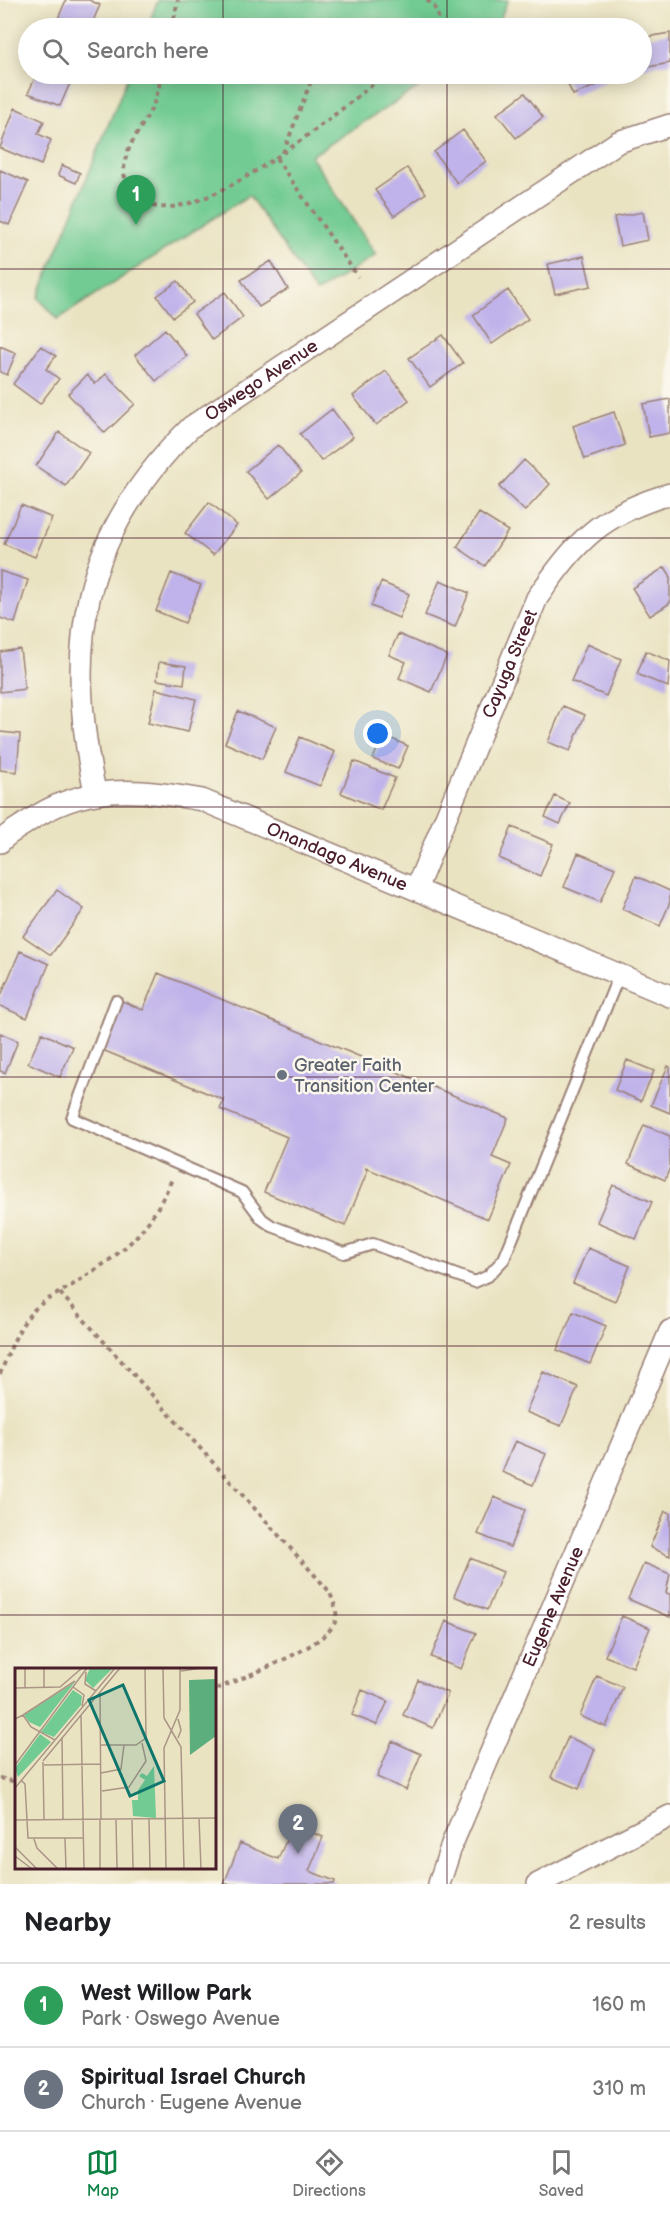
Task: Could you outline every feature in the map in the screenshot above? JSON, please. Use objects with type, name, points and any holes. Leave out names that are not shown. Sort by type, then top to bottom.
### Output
[{"type":"street","name":"Oswego Avenue","points":[[95,792],[81,712],[80,649],[84,617],[99,561],[110,536],[135,492],[159,459],[191,427],[618,142],[670,125]]},
{"type":"street","name":"Cayuga Street","points":[[416,890],[537,598],[565,557],[600,524],[623,510],[670,494]]},
{"type":"street","name":"Onandago Avenue","points":[[0,842],[41,812],[95,792],[131,790],[202,800],[670,996]]},
{"type":"street","name":"Eugene Avenue","points":[[439,1884],[452,1844],[670,1331]]},
{"type":"street","points":[[538,1884],[670,1816]]},
{"type":"lane","points":[[116,1002],[72,1118],[242,1192],[262,1219],[272,1226],[344,1253],[373,1244],[475,1282],[488,1276],[504,1259],[619,975]]},
{"type":"path","points":[[174,18],[178,0]]},
{"type":"path","points":[[427,0],[434,6],[439,18]]},
{"type":"path","points":[[159,84],[155,101],[131,144],[124,171],[130,190],[145,204],[164,210],[209,198],[276,158],[373,84]]},
{"type":"path","points":[[282,154],[310,84]]},
{"type":"path","points":[[276,158],[358,277]]},
{"type":"path","points":[[0,1374],[16,1338],[35,1310],[108,1261],[145,1230],[160,1206],[178,1164]]},
{"type":"path","points":[[60,1293],[329,1591],[336,1607],[335,1621],[328,1633],[307,1649],[216,1689]]},
{"type":"path","points":[[0,1778],[15,1782]]},
{"type":"green space","points":[[158,0],[508,0],[500,18],[151,18]]},
{"type":"green space","points":[[125,84],[423,84],[311,156],[376,255],[316,293],[249,195],[58,319],[38,298]]},
{"type":"building","points":[[66,0],[89,0],[100,5],[94,18],[58,18]]},
{"type":"building","points":[[670,33],[670,63],[652,66],[652,36]]},
{"type":"building","points":[[32,84],[70,84],[60,106],[28,93]]},
{"type":"building","points":[[568,84],[600,84],[573,95]]},
{"type":"building","points":[[525,93],[543,117],[516,138],[497,114]]},
{"type":"building","points":[[15,108],[44,121],[38,134],[51,140],[41,165],[0,148]]},
{"type":"building","points":[[463,130],[486,161],[457,183],[434,152]]},
{"type":"building","points":[[62,165],[80,173],[76,183],[58,175]]},
{"type":"building","points":[[407,168],[426,193],[394,216],[375,190]]},
{"type":"building","points":[[0,170],[28,182],[9,225],[0,221]]},
{"type":"building","points":[[643,212],[648,240],[620,246],[614,217]]},
{"type":"building","points":[[584,256],[591,286],[555,294],[548,264]]},
{"type":"building","points":[[271,261],[288,289],[259,307],[241,280]]},
{"type":"building","points":[[178,281],[193,302],[173,317],[157,296]]},
{"type":"building","points":[[508,290],[528,319],[492,344],[473,315]]},
{"type":"building","points":[[225,292],[243,317],[212,340],[194,314]]},
{"type":"building","points":[[165,329],[187,356],[156,381],[135,355]]},
{"type":"building","points":[[443,335],[463,363],[430,387],[409,358]]},
{"type":"building","points":[[0,346],[16,353],[7,375],[0,372]]},
{"type":"building","points":[[41,346],[56,356],[46,369],[59,379],[40,404],[13,384]]},
{"type":"building","points":[[386,371],[409,400],[376,425],[353,396]]},
{"type":"building","points":[[106,374],[135,404],[105,433],[68,394],[87,375],[95,384]]},
{"type":"building","points":[[670,399],[670,433],[649,437],[643,404]]},
{"type":"building","points":[[332,409],[353,437],[321,461],[300,434]]},
{"type":"building","points":[[614,412],[625,445],[585,459],[573,426]]},
{"type":"building","points":[[59,432],[89,453],[66,486],[36,466]]},
{"type":"building","points":[[278,445],[301,473],[269,499],[246,471]]},
{"type":"building","points":[[524,460],[550,484],[525,511],[499,487]]},
{"type":"building","points":[[209,502],[237,525],[213,555],[185,533]]},
{"type":"building","points":[[21,505],[52,518],[35,557],[4,544]]},
{"type":"building","points":[[479,513],[508,531],[485,566],[457,547]]},
{"type":"building","points":[[665,567],[670,575],[670,603],[650,616],[632,588]]},
{"type":"building","points":[[0,571],[28,580],[15,623],[0,618]]},
{"type":"building","points":[[171,573],[201,585],[185,623],[156,611]]},
{"type":"building","points":[[440,580],[469,593],[455,627],[425,615]]},
{"type":"building","points":[[381,582],[409,594],[399,618],[371,606]]},
{"type":"building","points":[[398,634],[447,655],[431,692],[399,678],[406,662],[389,655]]},
{"type":"building","points":[[587,644],[621,659],[606,696],[571,681]]},
{"type":"building","points":[[20,649],[25,689],[0,692],[0,652]]},
{"type":"building","points":[[646,651],[670,661],[668,687],[637,674]]},
{"type":"building","points":[[159,662],[186,666],[184,684],[157,680]]},
{"type":"building","points":[[156,689],[196,699],[188,732],[148,723]]},
{"type":"building","points":[[563,706],[585,715],[570,751],[548,742]]},
{"type":"building","points":[[238,711],[276,727],[262,759],[225,743]]},
{"type":"building","points":[[0,732],[20,734],[17,772],[0,770]]},
{"type":"building","points":[[383,735],[408,746],[398,769],[373,759]]},
{"type":"building","points":[[300,737],[335,752],[320,786],[286,772]]},
{"type":"building","points":[[354,761],[395,778],[381,810],[341,793]]},
{"type":"building","points":[[555,796],[570,803],[560,824],[545,817]]},
{"type":"building","points":[[512,827],[553,844],[540,876],[499,858]]},
{"type":"building","points":[[578,853],[615,868],[600,902],[564,887]]},
{"type":"building","points":[[636,876],[670,891],[670,902],[660,926],[622,909]]},
{"type":"building","points":[[57,890],[84,909],[51,955],[23,936]]},
{"type":"building","points":[[20,951],[49,964],[27,1018],[0,1006],[0,998]]},
{"type":"building","name":"Greater Faith Transition Center","points":[[158,973],[508,1118],[492,1157],[511,1165],[488,1219],[366,1168],[367,1172],[345,1226],[264,1192],[287,1137],[220,1109],[224,1100],[100,1049],[120,1000],[143,1010]]},
{"type":"building","points":[[0,1033],[18,1041],[5,1073],[0,1071]]},
{"type":"building","points":[[42,1033],[73,1047],[60,1077],[28,1063]]},
{"type":"building","points":[[627,1060],[654,1071],[641,1101],[615,1090]]},
{"type":"building","points":[[668,1066],[670,1067],[670,1113],[651,1105]]},
{"type":"building","points":[[644,1125],[670,1136],[670,1167],[665,1180],[628,1164]]},
{"type":"building","points":[[613,1185],[652,1202],[636,1239],[597,1222]]},
{"type":"building","points":[[588,1248],[630,1266],[615,1301],[573,1283]]},
{"type":"building","points":[[573,1312],[606,1326],[590,1364],[557,1350]]},
{"type":"building","points":[[543,1372],[578,1387],[561,1426],[526,1412]]},
{"type":"building","points":[[515,1441],[546,1454],[533,1485],[502,1472]]},
{"type":"building","points":[[494,1497],[525,1510],[510,1547],[478,1534]]},
{"type":"building","points":[[665,1511],[670,1513],[670,1556],[650,1547]]},
{"type":"building","points":[[470,1558],[503,1572],[487,1610],[454,1596]]},
{"type":"building","points":[[644,1563],[670,1574],[666,1593],[670,1594],[670,1617],[628,1599]]},
{"type":"building","points":[[622,1616],[650,1628],[633,1667],[605,1656]]},
{"type":"building","points":[[446,1621],[476,1633],[461,1669],[431,1657]]},
{"type":"building","points":[[597,1676],[623,1687],[606,1727],[580,1716]]},
{"type":"building","points":[[418,1680],[448,1693],[433,1728],[403,1715]]},
{"type":"building","points":[[362,1690],[388,1701],[377,1725],[352,1715]]},
{"type":"building","points":[[568,1737],[595,1749],[579,1789],[551,1777]]},
{"type":"building","points":[[392,1741],[421,1754],[406,1790],[377,1777]]},
{"type":"building","points":[[293,1825],[323,1837],[309,1871],[335,1881],[334,1884],[224,1884],[240,1843],[278,1859]]},
{"type":"place","name":"West Willow Park","points":[[136,225]]},
{"type":"place","name":"Greater Faith Transition Center","points":[[282,1075]]},
{"type":"place","name":"Spiritual Israel Church","points":[[298,1854]]}]
